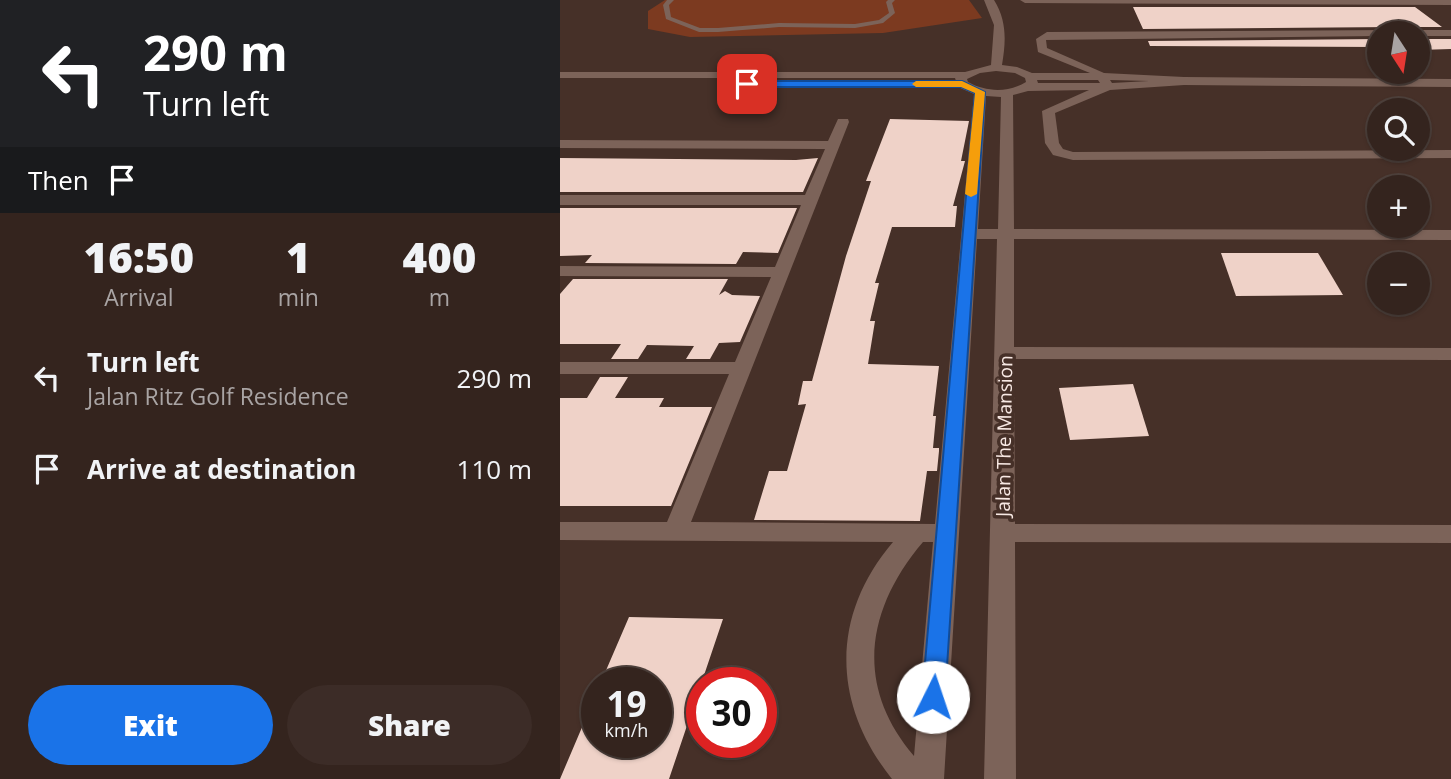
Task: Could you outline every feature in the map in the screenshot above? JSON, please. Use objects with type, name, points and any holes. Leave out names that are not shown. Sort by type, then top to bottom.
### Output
[{"type":"street","points":[[989,0],[997,11],[1002,33],[996,68]]},
{"type":"street","points":[[1025,0],[1451,2]]},
{"type":"street","points":[[1106,81],[1086,66],[1042,50],[1041,39],[1047,34],[1068,33],[1367,33]]},
{"type":"street","points":[[1430,33],[1451,33]]},
{"type":"street","points":[[928,779],[968,233],[969,84],[977,70],[996,68],[1017,70],[1029,81]]},
{"type":"street","points":[[560,75],[969,84],[1007,92],[1029,81],[1168,78],[1184,82],[1451,83]]},
{"type":"street","points":[[1106,81],[1048,111],[1052,143],[1058,152],[1073,156],[1451,154]]},
{"type":"street","points":[[560,84],[969,84]]},
{"type":"street","name":"Jalan The Mansion","points":[[1000,779],[1007,92]]},
{"type":"street","points":[[676,532],[843,122]]},
{"type":"street","points":[[560,144],[833,145]]},
{"type":"street","points":[[560,200],[810,201]]},
{"type":"street","points":[[968,233],[1451,235]]},
{"type":"street","points":[[560,271],[781,272]]},
{"type":"street","points":[[1004,353],[1451,354]]},
{"type":"street","points":[[560,368],[743,368]]},
{"type":"street","points":[[560,531],[945,533]]},
{"type":"street","points":[[912,779],[897,762],[875,727],[863,691],[859,655],[863,621],[875,589],[892,561],[916,533]]},
{"type":"street","points":[[1003,533],[1451,534]]},
{"type":"lane","points":[[671,0],[666,5],[668,18],[683,26],[708,30],[779,25],[872,24],[889,17],[892,13],[889,2],[892,0]]},
{"type":"shaded area","points":[[665,0],[969,0],[982,18],[883,33],[690,37],[648,29],[648,11]]},
{"type":"building","points":[[1133,7],[1415,7],[1442,27],[1430,27],[1430,21],[1367,21],[1367,27],[1143,29]]},
{"type":"building","points":[[1367,39],[1367,47],[1150,46],[1148,41]]},
{"type":"building","points":[[1430,39],[1451,39],[1451,49],[1430,50]]},
{"type":"building","points":[[890,119],[969,121],[961,161],[965,161],[953,206],[957,206],[955,227],[892,227],[875,283],[879,283],[870,321],[875,321],[868,364],[939,366],[933,416],[936,416],[933,448],[939,448],[937,471],[927,471],[920,521],[754,520],[769,471],[787,471],[806,404],[798,405],[803,381],[812,381],[846,256],[871,181],[866,181]]},
{"type":"building","points":[[560,158],[818,158],[803,192],[560,192]]},
{"type":"building","points":[[560,208],[797,208],[778,253],[743,252],[736,264],[585,263],[592,255],[560,256]]},
{"type":"building","points":[[1221,253],[1318,253],[1343,295],[1236,296]]},
{"type":"building","points":[[573,279],[728,279],[719,295],[725,291],[732,295],[760,296],[740,342],[719,343],[710,359],[686,359],[694,346],[647,345],[638,359],[611,359],[621,344],[560,344],[560,294]]},
{"type":"building","points":[[600,377],[628,377],[615,398],[664,398],[659,407],[712,407],[671,506],[560,506],[560,398],[587,398]]},
{"type":"building","points":[[1133,384],[1149,436],[1070,440],[1059,388]]},
{"type":"building","points":[[629,617],[723,619],[707,667],[686,667],[686,729],[669,779],[560,779],[581,730],[581,758],[672,758],[672,667],[607,667]]},
{"type":"slow traffic","points":[[916,84],[962,84],[980,92],[971,194]]},
{"type":"route","points":[[747,84],[962,84],[980,92],[933,697]]}]
